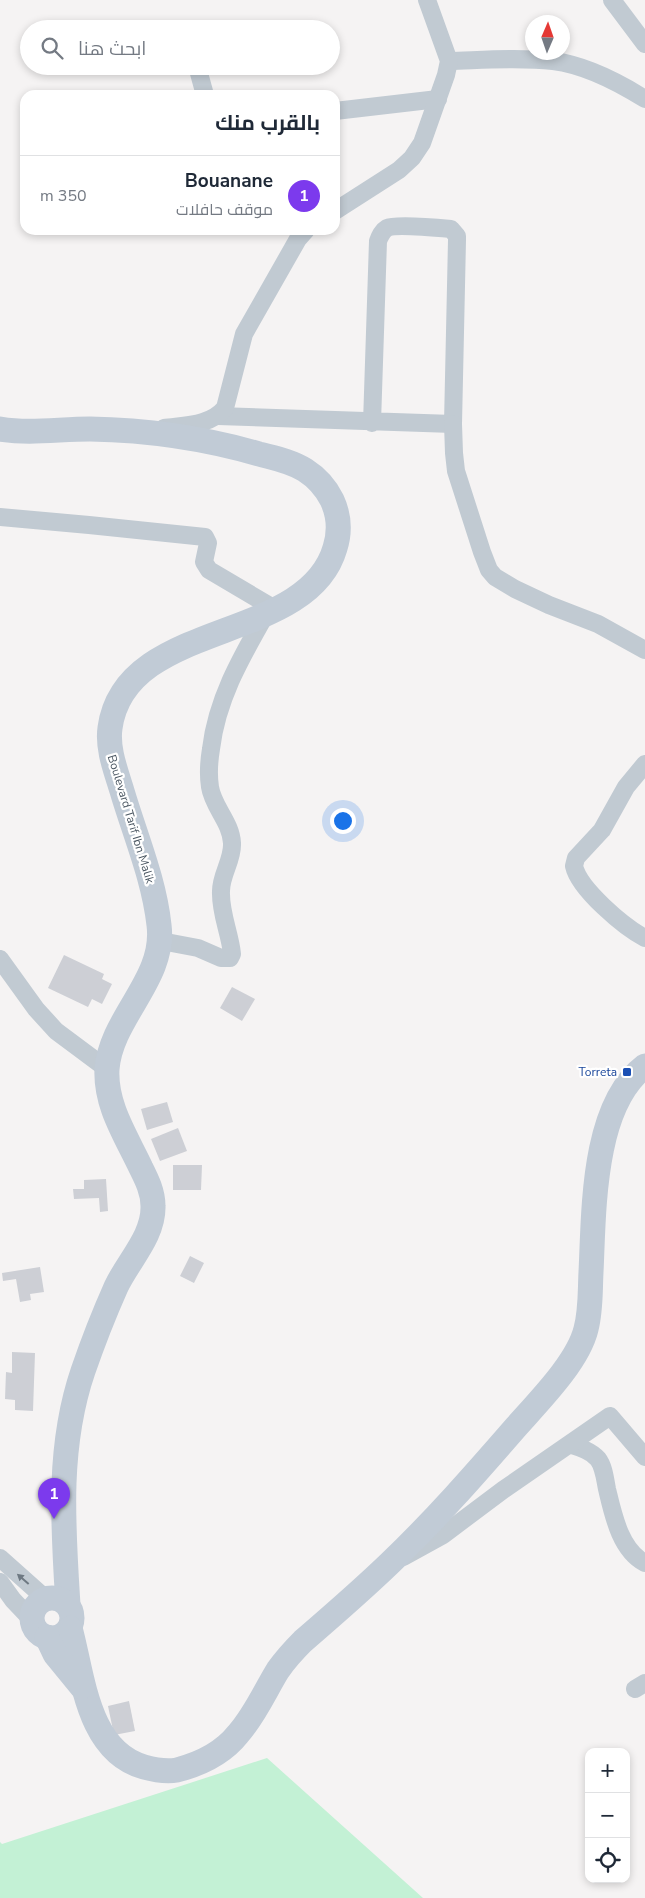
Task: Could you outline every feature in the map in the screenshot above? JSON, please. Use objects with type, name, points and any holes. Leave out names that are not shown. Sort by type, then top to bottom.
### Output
[{"type":"street","points":[[340,208],[399,170],[412,158],[422,143],[446,75],[449,61],[427,0]]},
{"type":"street","points":[[616,2],[645,44]]},
{"type":"street","points":[[449,61],[554,61],[582,68],[611,80],[645,99]]},
{"type":"street","points":[[199,75],[204,90]]},
{"type":"street","points":[[340,109],[438,99]]},
{"type":"street","points":[[372,423],[378,241],[387,228],[396,226],[454,231],[457,236],[453,424],[456,471],[489,570],[495,577],[515,589],[548,605],[598,624],[645,650]]},
{"type":"street","points":[[145,431],[205,422],[218,416],[225,408],[244,334],[302,235]]},
{"type":"street","points":[[218,416],[372,423],[453,424]]},
{"type":"street","name":"Boulevard Tarif Ibn Malik","points":[[0,429],[33,432],[82,429],[145,431],[246,450],[290,463],[306,470],[326,490],[336,511],[338,524],[338,537],[333,555],[325,569],[312,584],[296,597],[271,611],[172,652],[153,663],[137,675],[127,686],[114,710],[110,727],[111,752],[152,889],[161,941],[152,972],[113,1044],[107,1069],[108,1086],[114,1112],[149,1184],[153,1216],[145,1237],[125,1268],[84,1368],[72,1405],[64,1465],[63,1505],[66,1574],[59,1607],[84,1689]]},
{"type":"street","points":[[0,517],[206,537],[208,543],[204,562],[209,570],[271,611],[237,664],[224,692],[212,737],[209,760],[208,776],[210,789],[214,801],[227,825],[232,844],[231,856],[222,882],[221,891],[223,915],[232,954],[226,959],[198,948],[161,941]]},
{"type":"street","points":[[645,764],[618,799],[602,830],[576,858],[574,866],[579,878],[607,910],[645,938]]},
{"type":"street","points":[[0,959],[36,1009],[56,1031],[107,1069]]},
{"type":"street","points":[[0,1582],[39,1629],[55,1654],[84,1689],[98,1727],[107,1742],[121,1756],[136,1765],[154,1770],[171,1771],[204,1761],[221,1750],[238,1736],[279,1669],[303,1641],[392,1562],[477,1471],[533,1408],[569,1363],[580,1345],[586,1330],[589,1310],[595,1207],[605,1133],[616,1102],[624,1088],[645,1066]]},
{"type":"street","points":[[392,1562],[443,1535],[503,1490],[571,1445],[610,1416],[645,1457]]},
{"type":"street","points":[[571,1445],[592,1453],[599,1460],[604,1470],[620,1534],[635,1556],[645,1563]]},
{"type":"street","points":[[0,1558],[59,1607],[64,1633],[58,1637],[39,1629]]},
{"type":"street","points":[[39,1629],[34,1608],[40,1602],[59,1607]]},
{"type":"green space","points":[[267,1758],[423,1898],[0,1898],[0,1842],[2,1844]]},
{"type":"building","points":[[64,955],[104,974],[102,979],[112,984],[102,1004],[92,999],[88,1007],[48,988]]},
{"type":"building","points":[[232,987],[255,999],[242,1021],[220,1008]]},
{"type":"building","points":[[167,1102],[173,1122],[147,1130],[141,1109]]},
{"type":"building","points":[[178,1128],[187,1151],[160,1161],[151,1139]]},
{"type":"building","points":[[173,1165],[202,1165],[201,1190],[173,1190]]},
{"type":"building","points":[[106,1179],[108,1211],[100,1212],[99,1198],[74,1199],[73,1189],[84,1189],[84,1180]]},
{"type":"building","points":[[190,1256],[204,1263],[194,1283],[180,1276]]},
{"type":"building","points":[[40,1267],[44,1292],[30,1294],[31,1300],[20,1302],[16,1279],[3,1281],[2,1273]]},
{"type":"building","points":[[12,1352],[35,1353],[33,1411],[15,1410],[15,1400],[5,1399],[6,1372],[12,1373]]},
{"type":"building","points":[[129,1701],[135,1731],[114,1735],[108,1706]]},
{"type":"place","name":"Torreta","points":[[627,1072]]},
{"type":"place","name":"Bouanane","points":[[54,1519]]}]
